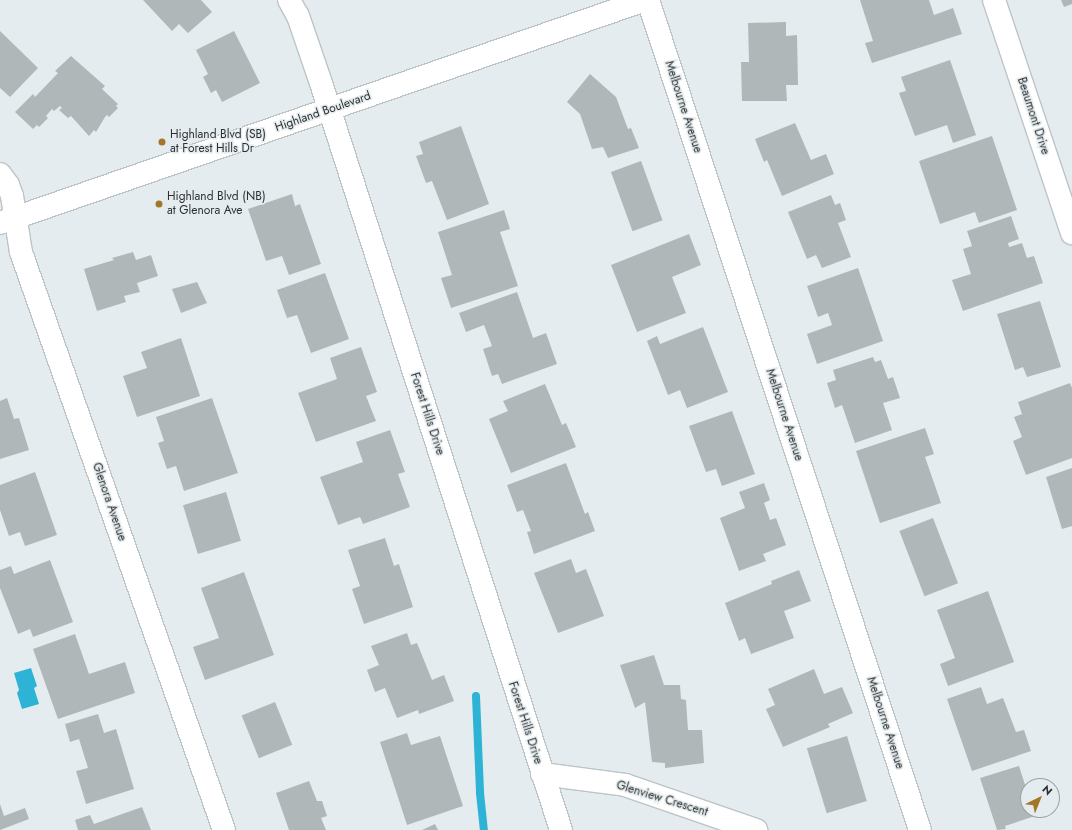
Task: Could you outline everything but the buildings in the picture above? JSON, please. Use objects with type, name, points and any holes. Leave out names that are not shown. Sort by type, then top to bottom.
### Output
[{"type":"street","name":"Forest Hills Drive","points":[[289,0],[298,16],[329,110],[561,830]]},
{"type":"street","name":"Highland Boulevard","points":[[8,220],[646,0]]},
{"type":"street","name":"Melbourne Avenue","points":[[646,0],[920,830]]},
{"type":"street","name":"Beaumont Drive","points":[[994,0],[1072,233]]},
{"type":"street","name":"Glenora Avenue","points":[[0,174],[8,184],[8,220],[22,252],[224,830]]},
{"type":"street","name":"Glenview Crescent","points":[[542,774],[625,785],[756,830]]},
{"type":"water","points":[[31,668],[37,686],[34,688],[39,704],[22,709],[17,693],[19,690],[14,673]]},
{"type":"waterway","points":[[476,696],[480,793],[484,830]]},
{"type":"place","name":"Highland Blvd (SB) at Forest Hills Dr","points":[[162,142]]},
{"type":"place","name":"Highland Blvd (NB) at Glenora Ave","points":[[159,204]]}]
